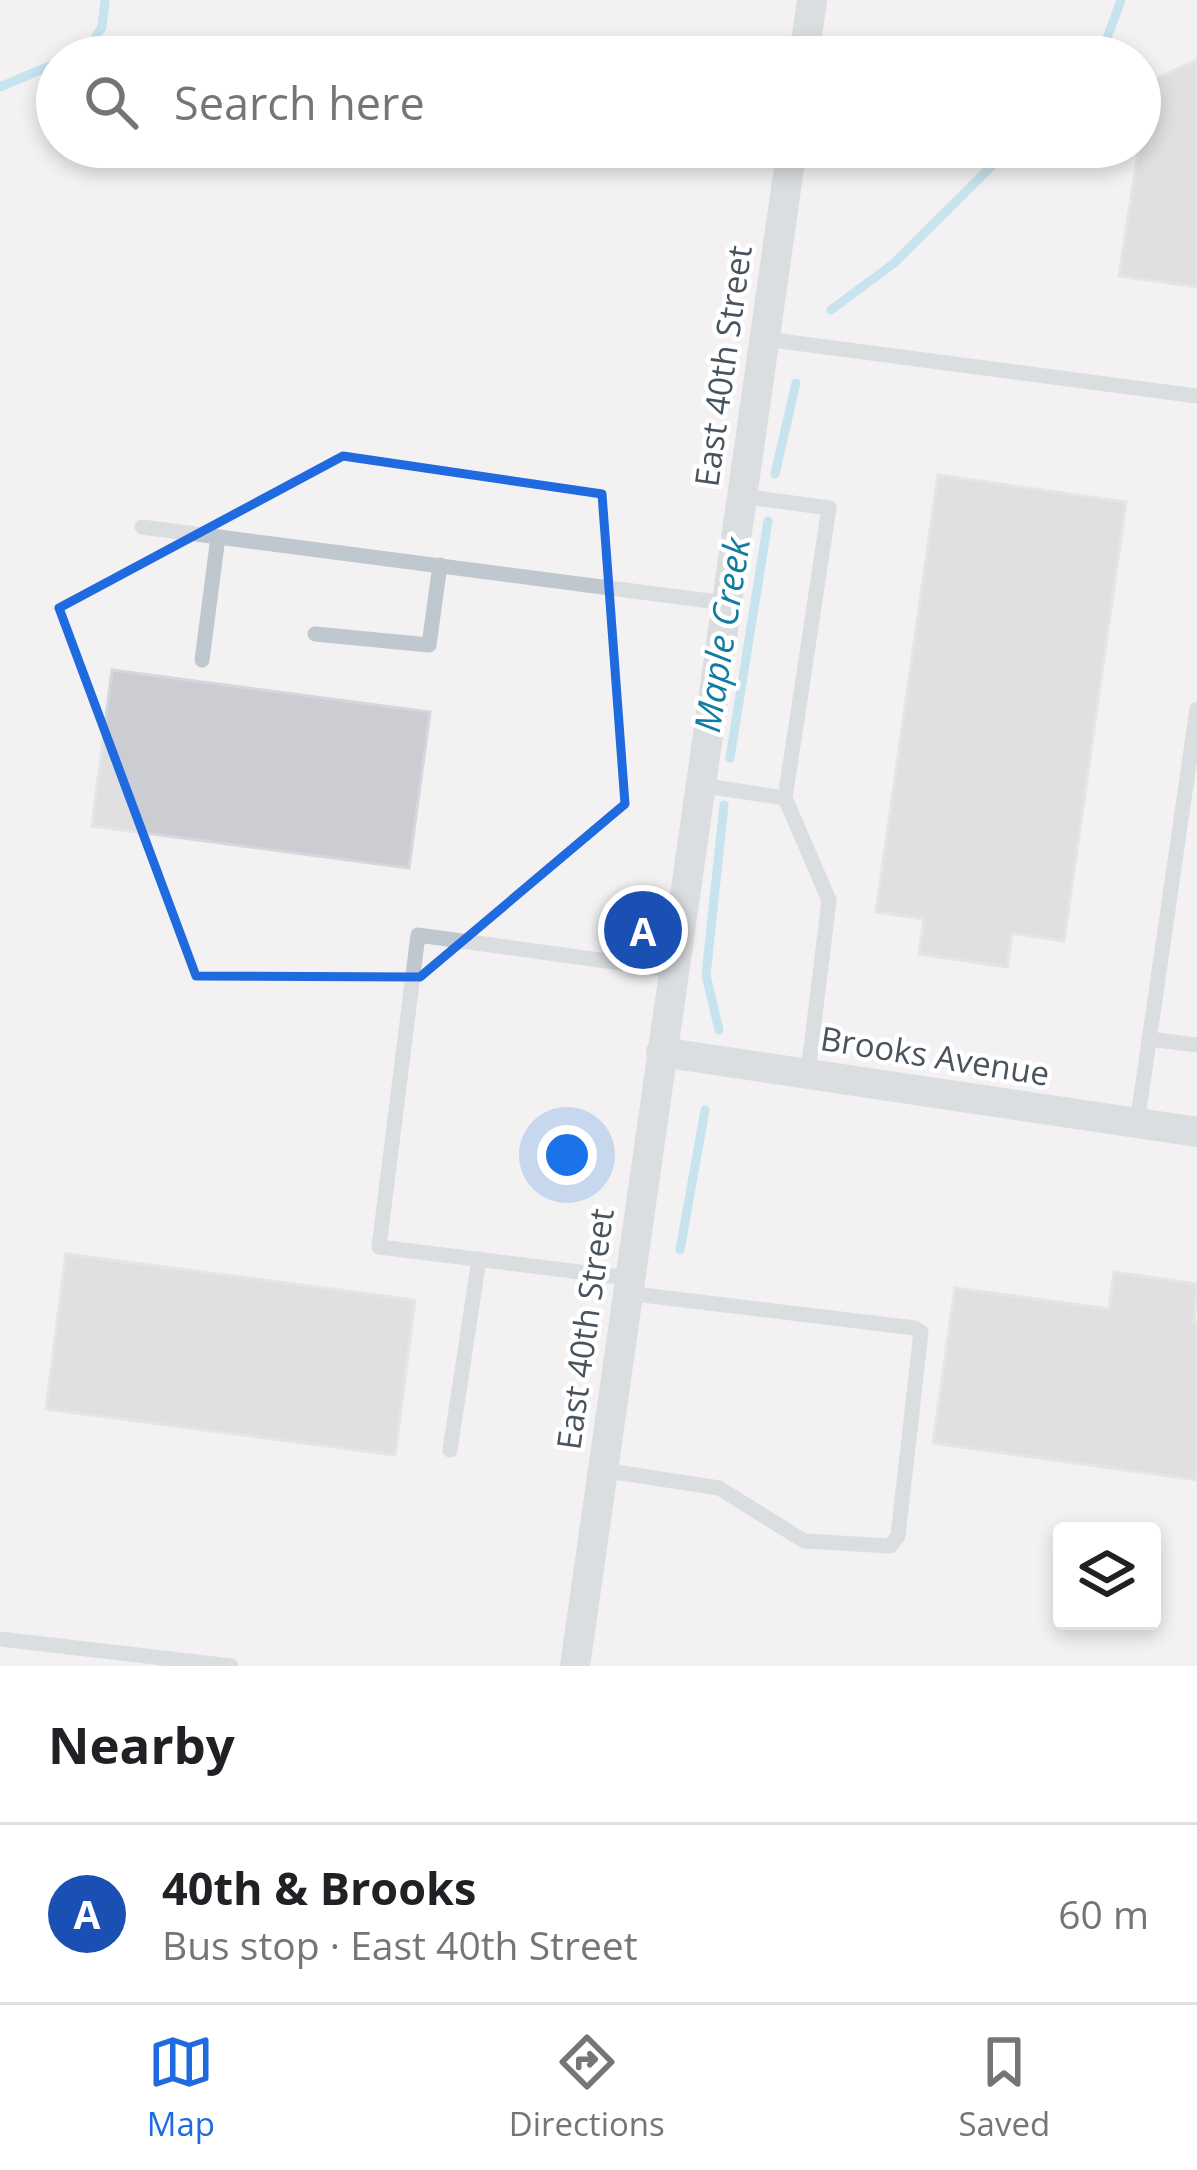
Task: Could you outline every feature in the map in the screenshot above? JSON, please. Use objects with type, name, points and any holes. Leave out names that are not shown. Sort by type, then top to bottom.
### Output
[{"type":"street","points":[[807,36],[812,0]]},
{"type":"street","name":"East 40th Street","points":[[575,1666],[789,168]]},
{"type":"street","name":"Brooks Avenue","points":[[662,1052],[1197,1132]]},
{"type":"lane","points":[[765,339],[1197,396]]},
{"type":"lane","points":[[741,496],[830,508],[785,798],[829,900],[808,1072]]},
{"type":"lane","points":[[142,527],[724,603]]},
{"type":"lane","points":[[202,660],[218,537]]},
{"type":"lane","points":[[315,634],[429,645],[440,565]]},
{"type":"lane","points":[[1137,1124],[1197,709]]},
{"type":"lane","points":[[699,785],[785,798]]},
{"type":"lane","points":[[602,1470],[718,1488],[804,1541],[890,1546],[898,1536],[923,1339],[915,1328],[379,1246],[418,935],[672,970]]},
{"type":"lane","points":[[1149,1039],[1197,1045]]},
{"type":"lane","points":[[450,1450],[479,1259]]},
{"type":"lane","points":[[0,1639],[231,1666]]},
{"type":"highlighted area","points":[[343,456],[602,494],[625,804],[420,977],[196,976],[59,608]]},
{"type":"building","points":[[1197,60],[1197,287],[1119,276],[1136,168],[1161,168],[1161,76]]},
{"type":"building","points":[[938,475],[1126,502],[1064,941],[1012,933],[1007,967],[919,954],[924,919],[876,912]]},
{"type":"building","points":[[112,670],[430,712],[409,868],[92,826]]},
{"type":"building","points":[[66,1254],[415,1300],[395,1455],[46,1409]]},
{"type":"building","points":[[1114,1272],[1197,1284],[1197,1480],[933,1443],[955,1288],[1109,1309]]},
{"type":"waterway","points":[[96,36],[105,0]]},
{"type":"waterway","name":"Maple Creek","points":[[1108,36],[1121,0]]},
{"type":"waterway","points":[[0,87],[36,72]]},
{"type":"waterway","name":"Maple Creek","points":[[831,310],[893,264],[990,168]]},
{"type":"waterway","name":"Maple Creek","points":[[775,474],[796,383]]},
{"type":"waterway","name":"Maple Creek","points":[[730,758],[768,521]]},
{"type":"waterway","name":"Maple Creek","points":[[719,1030],[706,975],[724,805]]},
{"type":"waterway","name":"Maple Creek","points":[[680,1250],[705,1110]]},
{"type":"place","name":"40th & Brooks","points":[[643,930]]}]
